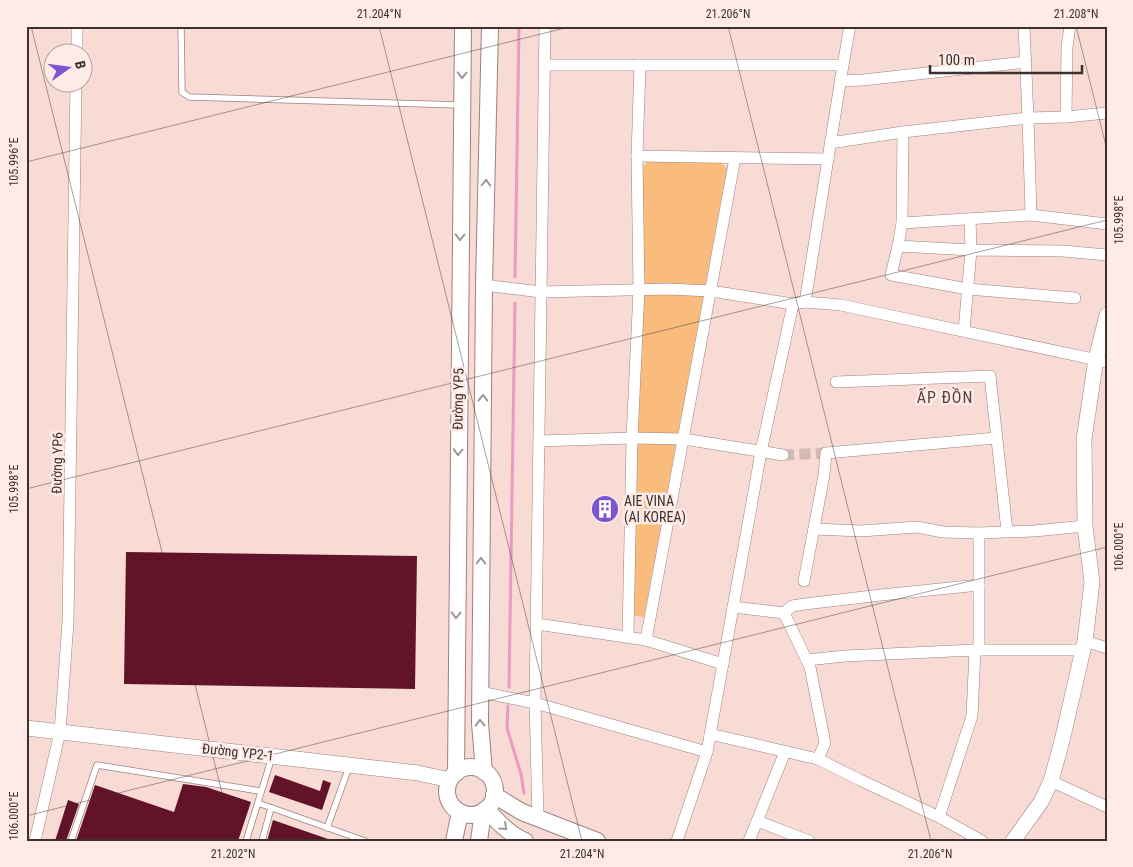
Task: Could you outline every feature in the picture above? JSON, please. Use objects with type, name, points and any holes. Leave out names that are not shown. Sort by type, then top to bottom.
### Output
[{"type":"main road","name":"Đường YP5","points":[[453,776],[463,26]]},
{"type":"main road","name":"Đường YP5","points":[[484,772],[480,741],[480,692],[484,285],[490,26]]},
{"type":"main road","points":[[460,284],[484,285]]},
{"type":"main road","points":[[479,841],[488,805],[493,783],[484,772],[468,767],[453,776],[447,787],[448,799],[452,806],[460,812],[470,814],[488,805],[515,808],[597,841]]},
{"type":"main road","points":[[488,805],[505,828],[525,841]]},
{"type":"main road","points":[[454,841],[460,812]]},
{"type":"street","points":[[77,26],[77,42]]},
{"type":"street","points":[[538,818],[535,702],[545,26]]},
{"type":"street","points":[[805,302],[850,26]]},
{"type":"street","points":[[1024,26],[1031,215]]},
{"type":"street","points":[[1066,117],[1067,47],[1070,26]]},
{"type":"street","points":[[840,81],[1026,62]]},
{"type":"street","points":[[545,65],[842,66]]},
{"type":"street","points":[[628,636],[632,438],[639,290],[637,156],[640,65]]},
{"type":"street","name":"Đường YP6","points":[[35,841],[60,732],[68,622],[76,92]]},
{"type":"street","points":[[830,143],[903,132],[1028,118],[1107,113]]},
{"type":"street","points":[[903,132],[902,223],[891,275],[968,289],[1074,298]]},
{"type":"street","points":[[637,156],[828,159]]},
{"type":"street","points":[[646,640],[736,158]]},
{"type":"street","points":[[902,223],[1031,215],[1107,224]]},
{"type":"street","points":[[964,332],[971,250],[970,219]]},
{"type":"street","points":[[898,246],[971,250],[1063,251],[1107,255]]},
{"type":"street","points":[[484,285],[541,292],[711,291],[793,304],[805,302],[841,305],[1101,361]]},
{"type":"street","points":[[677,841],[707,752],[761,452],[793,304]]},
{"type":"street","points":[[1013,841],[1041,802],[1051,781],[1084,645],[1092,582],[1085,526],[1084,439],[1101,361],[1107,315]]},
{"type":"street","points":[[836,382],[990,376],[1007,531]]},
{"type":"street","points":[[539,441],[632,438],[684,440],[783,455]]},
{"type":"street","points":[[804,581],[824,475],[826,453],[996,438]]},
{"type":"street","points":[[814,529],[861,531],[917,527],[943,532],[979,533],[1034,531],[1085,526]]},
{"type":"street","points":[[939,816],[972,716],[977,650],[979,533]]},
{"type":"street","points":[[733,607],[784,613],[792,606],[805,604],[881,594],[979,585]]},
{"type":"street","points":[[784,613],[810,667],[824,743],[818,759]]},
{"type":"street","points":[[536,624],[628,636],[723,664]]},
{"type":"street","points":[[807,660],[838,656],[1084,645],[1107,648]]},
{"type":"street","points":[[480,692],[535,702],[707,752]]},
{"type":"street","name":"Đường YP2-1","points":[[26,728],[453,776]]},
{"type":"street","points":[[710,734],[818,759],[939,816],[982,841]]},
{"type":"street","points":[[749,841],[785,752]]},
{"type":"street","points":[[1051,781],[1107,807]]},
{"type":"street","points":[[757,821],[809,841]]},
{"type":"lane","points":[[181,26],[182,92],[189,97],[462,105]]},
{"type":"lane","points":[[246,841],[258,803],[260,790],[273,756]]},
{"type":"lane","points":[[71,841],[97,765],[260,790]]},
{"type":"lane","points":[[327,828],[350,765]]},
{"type":"lane","points":[[258,803],[365,841]]},
{"type":"lane","points":[[262,841],[271,808]]},
{"type":"shaded area","points":[[647,162],[720,162],[727,168],[644,617],[635,616],[633,596],[641,324],[641,169]]},
{"type":"building","points":[[126,552],[417,556],[415,689],[124,684]]},
{"type":"building","points":[[275,775],[320,791],[323,780],[331,783],[322,810],[269,792]]},
{"type":"building","points":[[183,784],[206,787],[251,802],[238,841],[76,841],[95,785],[174,812]]},
{"type":"building","points":[[68,800],[79,804],[66,841],[55,841]]},
{"type":"building","points":[[273,820],[328,839],[328,841],[267,841]]},
{"type":"waterway","points":[[515,277],[519,26]]},
{"type":"waterway","points":[[509,687],[515,303]]},
{"type":"waterway","points":[[508,706],[507,728],[521,774],[524,793]]},
{"type":"tunnel","points":[[783,455],[826,453]]},
{"type":"place","name":"AIE VINA (AI KOREA)","points":[[605,509]]},
{"type":"district","name":"ẤP ĐỒN","points":[[945,397]]}]
